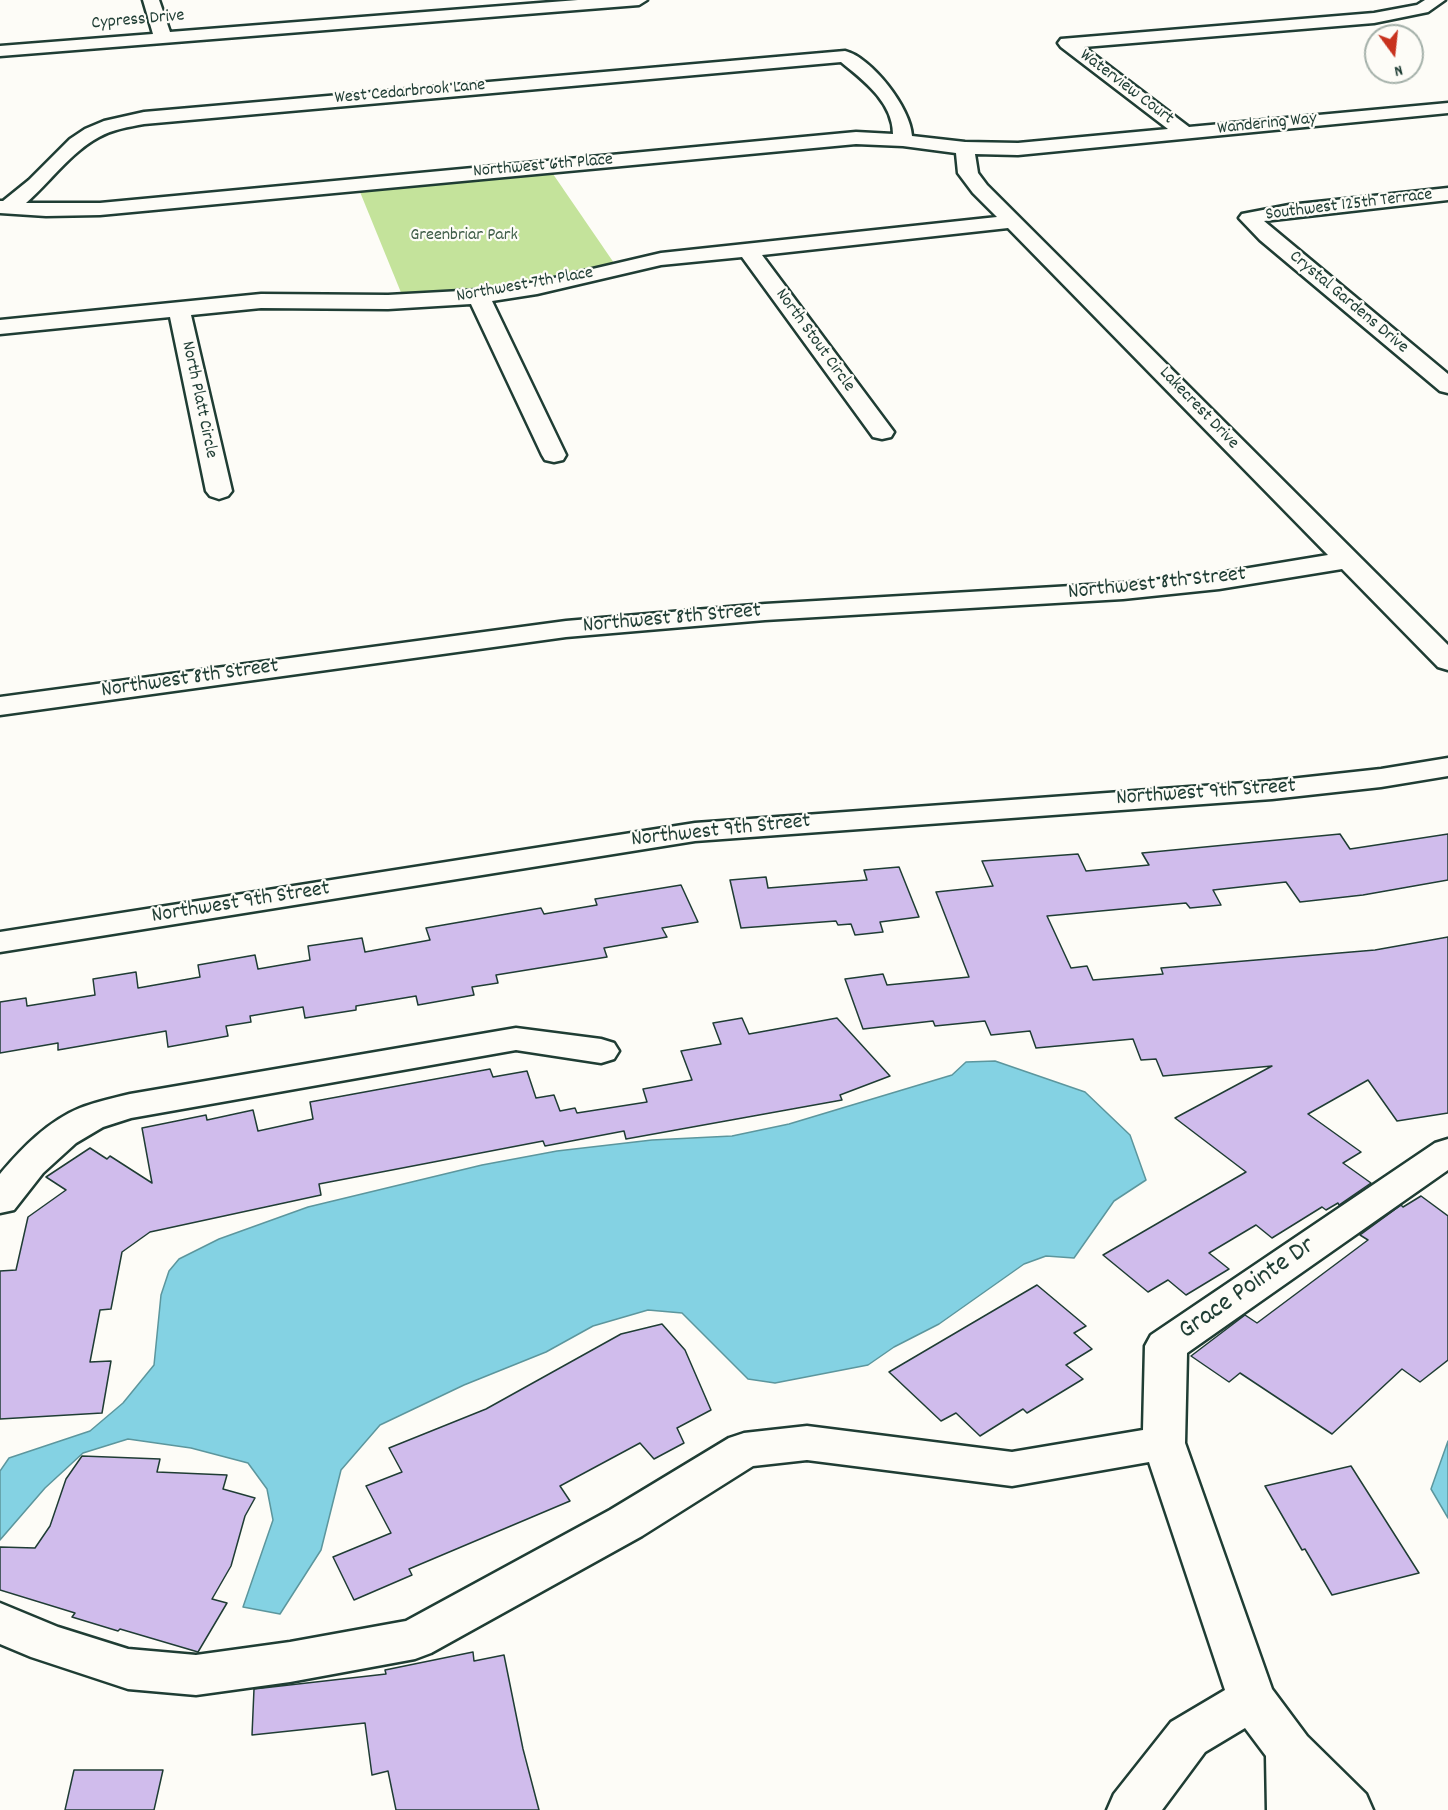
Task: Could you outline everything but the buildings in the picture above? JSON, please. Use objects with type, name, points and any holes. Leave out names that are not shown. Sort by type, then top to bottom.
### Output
[{"type":"street","points":[[151,0],[163,38]]},
{"type":"street","name":"Cypress Drive","points":[[0,51],[584,2],[639,0]]},
{"type":"street","name":"Waterview Court","points":[[1185,133],[1089,57],[1067,44],[1374,18],[1422,9],[1437,0]]},
{"type":"street","name":"West Cedarbrook Lane","points":[[3,207],[36,184],[78,143],[92,133],[144,117],[845,56],[897,110],[904,123],[903,140]]},
{"type":"street","name":"Wandering Way","points":[[1085,143],[1448,108]]},
{"type":"street","name":"Northwest 6th Place","points":[[3,207],[64,211],[100,209],[831,140],[903,140],[965,148],[1018,149],[1085,143]]},
{"type":"street","name":"Lakecrest Drive","points":[[965,148],[966,165],[973,181],[1011,222],[1448,661]]},
{"type":"street","name":"Southwest 125th Terrace","points":[[1249,218],[1289,211],[1448,194]]},
{"type":"street","name":"Crystal Gardens Drive","points":[[1249,218],[1267,236],[1448,386]]},
{"type":"street","name":"Northwest 7th Place","points":[[0,327],[279,300],[399,302],[479,297],[546,286],[661,259],[1011,222]]},
{"type":"street","name":"North Stout Circle","points":[[747,249],[882,432]]},
{"type":"street","points":[[479,297],[554,455]]},
{"type":"street","name":"North Platt Circle","points":[[179,308],[219,491]]},
{"type":"street","name":"Northwest 8th Street","points":[[0,706],[566,628],[719,615],[1123,591],[1218,581],[1347,560]]},
{"type":"street","name":"Northwest 9th Street","points":[[0,942],[695,832],[1272,790],[1381,778],[1448,767]]},
{"type":"street","points":[[0,1200],[28,1164],[56,1137],[91,1118],[130,1106],[516,1039],[601,1051]]},
{"type":"street","name":"Grace Pointe Dr","points":[[1348,1810],[1290,1751],[1252,1699],[1164,1443],[1166,1346],[1448,1152]]},
{"type":"street","points":[[0,1623],[47,1643],[128,1669],[196,1675],[290,1662],[415,1639],[626,1523],[744,1450],[807,1443],[1012,1469],[1164,1443]]},
{"type":"street","points":[[1132,1810],[1188,1737],[1252,1699]]},
{"type":"street","points":[[1290,1751],[1292,1810]]},
{"type":"green space","name":"Greenbriar Park","points":[[553,174],[614,263],[509,286],[456,292],[402,295],[360,192]]},
{"type":"water","points":[[995,1061],[1085,1092],[1130,1135],[1146,1180],[1114,1201],[1074,1258],[1046,1256],[1024,1264],[939,1324],[894,1347],[868,1365],[775,1383],[748,1379],[682,1313],[648,1310],[593,1326],[546,1352],[464,1385],[380,1425],[341,1470],[321,1550],[280,1614],[243,1607],[273,1520],[267,1489],[248,1463],[191,1448],[128,1439],[83,1453],[45,1488],[0,1540],[0,1471],[9,1458],[90,1431],[123,1403],[154,1365],[161,1295],[169,1271],[179,1259],[219,1239],[308,1207],[482,1165],[557,1151],[652,1140],[732,1136],[789,1124],[952,1075],[966,1062]]},
{"type":"water","points":[[1448,1441],[1448,1518],[1431,1489]]}]
